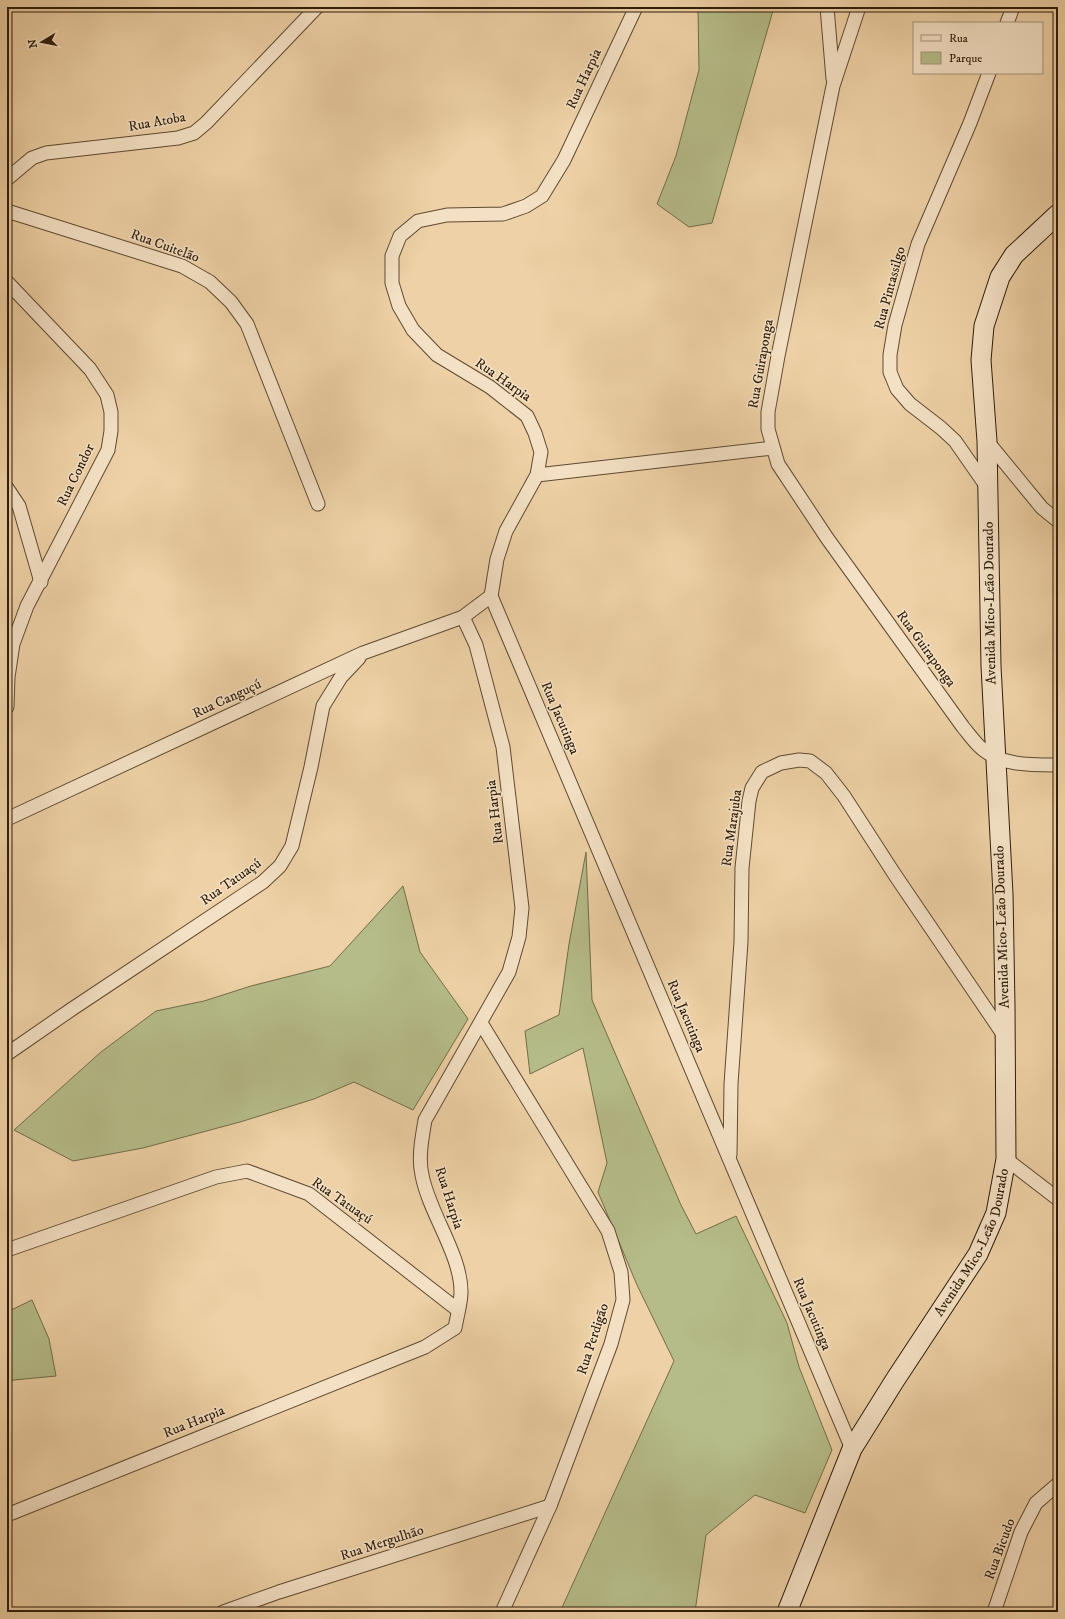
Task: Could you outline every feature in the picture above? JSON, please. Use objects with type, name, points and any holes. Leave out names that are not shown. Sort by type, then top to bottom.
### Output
[{"type":"street","name":"Rua Atoba","points":[[7,179],[32,158],[46,153],[178,138],[194,133],[206,123],[317,7]]},
{"type":"street","name":"Rua Harpia","points":[[491,596],[497,559],[506,531],[537,475],[541,452],[535,433],[527,416],[490,387],[437,354],[414,330],[399,306],[392,282],[392,256],[400,236],[418,221],[447,215],[503,214],[526,206],[542,196],[564,160],[636,7]]},
{"type":"street","points":[[826,7],[833,86]]},
{"type":"street","name":"Rua Guiraponga","points":[[859,7],[833,86],[768,412],[768,429],[778,464],[827,538],[963,727],[979,746],[995,758]]},
{"type":"street","points":[[1008,22],[1014,7]]},
{"type":"street","name":"Rua Pintassilgo","points":[[987,487],[955,441],[910,404],[897,389],[890,372],[890,355],[895,325],[918,244],[970,123],[989,74]]},
{"type":"street","name":"Rua Cuitelão","points":[[7,211],[182,266],[210,282],[231,302],[247,324],[318,504]]},
{"type":"street","name":"Avenida Mico-Leão Dourado","points":[[788,1612],[852,1448],[978,1254],[996,1213],[1006,1159],[1003,894],[995,758],[987,441],[981,360],[984,326],[991,300],[1000,277],[1014,256],[1058,214]]},
{"type":"street","name":"Rua Condor","points":[[7,282],[90,369],[107,395],[111,412],[111,431],[108,450],[41,582],[27,606],[13,644],[8,678],[7,707]]},
{"type":"street","points":[[987,441],[1042,508],[1058,521]]},
{"type":"street","points":[[537,475],[773,448]]},
{"type":"street","points":[[7,488],[19,506],[41,582]]},
{"type":"street","points":[[463,617],[491,596]]},
{"type":"street","name":"Rua Jacutinga","points":[[491,596],[852,1448]]},
{"type":"street","name":"Rua Harpia","points":[[7,1515],[425,1347],[455,1328],[462,1292],[457,1265],[440,1225],[422,1175],[421,1145],[425,1120],[509,972],[519,937],[522,908],[503,747],[476,645],[463,617]]},
{"type":"street","name":"Rua Canguçú","points":[[7,819],[363,653],[463,617]]},
{"type":"street","name":"Rua Tatuaçú","points":[[7,1054],[263,882],[280,866],[292,846],[311,767],[323,706],[341,677],[363,653]]},
{"type":"street","points":[[995,758],[1026,765],[1058,765]]},
{"type":"street","name":"Rua Marajuba","points":[[730,1160],[731,1084],[741,942],[742,868],[749,801],[752,788],[762,772],[781,763],[799,760],[810,761],[826,773],[844,796],[895,875],[1005,1037]]},
{"type":"street","name":"Rua Perdigão","points":[[481,1023],[608,1231],[621,1272],[623,1300],[611,1344],[550,1506],[502,1612]]},
{"type":"street","points":[[1006,1159],[1058,1199]]},
{"type":"street","name":"Rua Tatuaçú","points":[[7,1250],[216,1177],[247,1170],[309,1194],[458,1310]]},
{"type":"street","name":"Rua Bicudo","points":[[994,1612],[1021,1532],[1036,1503],[1058,1484]]},
{"type":"street","name":"Rua Mergulhão","points":[[224,1612],[279,1592],[550,1506]]},
{"type":"green space","points":[[698,7],[774,7],[712,223],[689,227],[657,204],[676,156],[699,70]]},
{"type":"green space","points":[[586,852],[592,1000],[681,1205],[696,1234],[736,1216],[787,1323],[799,1367],[832,1450],[805,1513],[755,1495],[706,1535],[695,1612],[560,1612],[674,1361],[637,1285],[598,1192],[607,1163],[583,1048],[530,1074],[525,1031],[559,1015],[569,944]]},
{"type":"green space","points":[[403,886],[420,952],[468,1019],[413,1110],[354,1082],[314,1099],[240,1122],[143,1148],[73,1161],[14,1130],[101,1052],[156,1011],[204,1001],[251,986],[330,966]]},
{"type":"green space","points":[[32,1300],[49,1339],[56,1376],[14,1380],[7,1383],[7,1312]]}]
